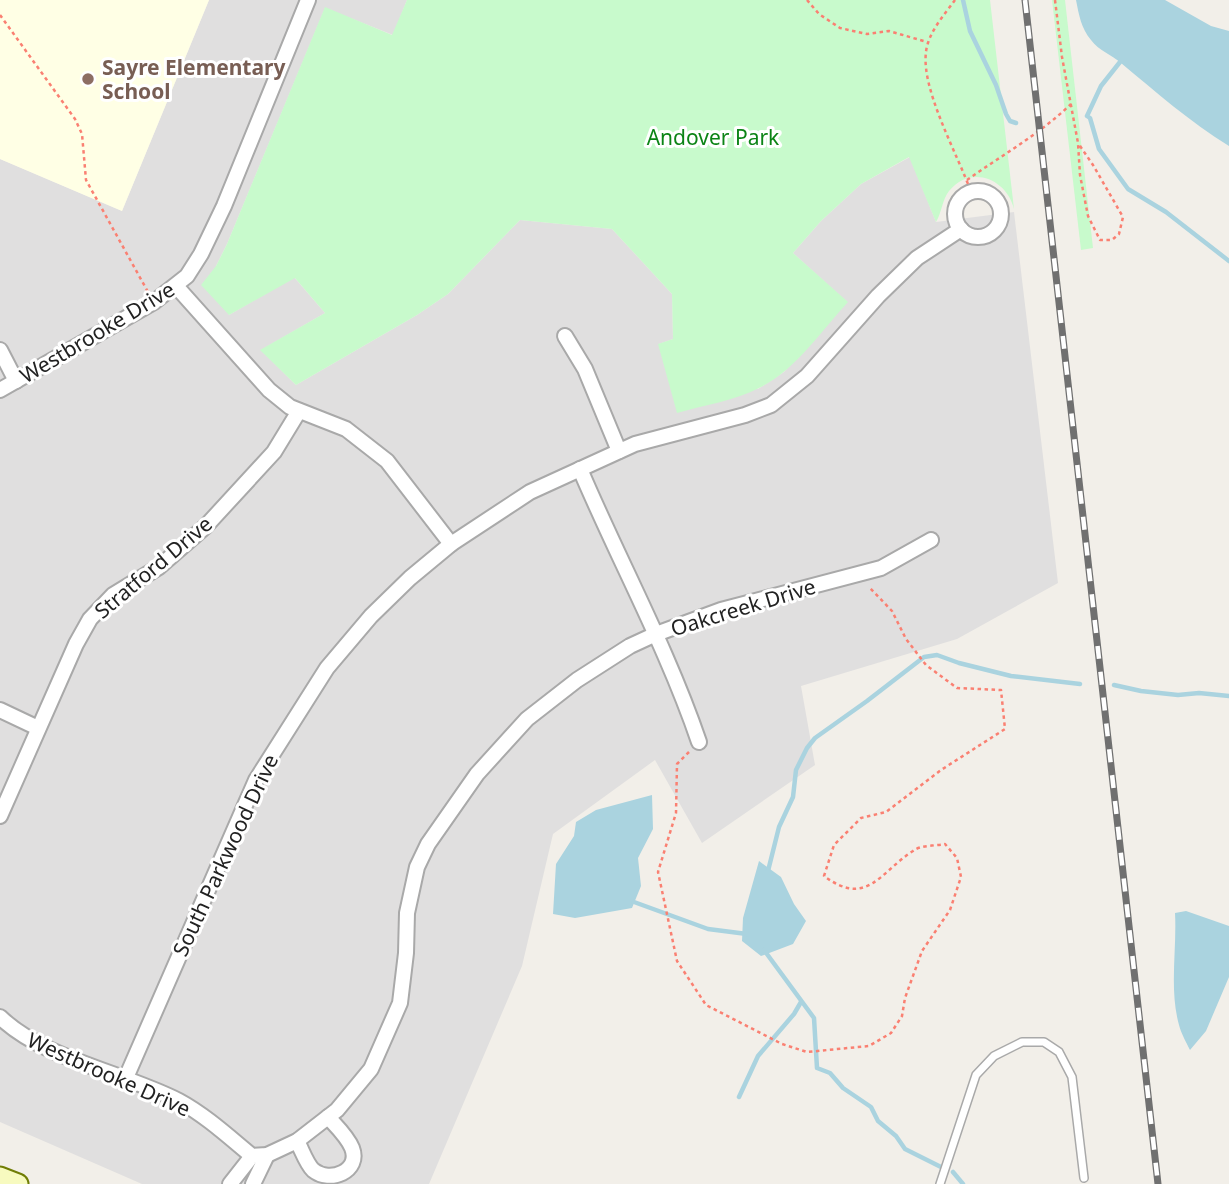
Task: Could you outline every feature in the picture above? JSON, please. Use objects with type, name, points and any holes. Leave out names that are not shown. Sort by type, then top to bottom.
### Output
[{"type":"street","name":"Westbrooke Drive","points":[[0,390],[154,302],[187,276],[224,206],[308,0]]},
{"type":"street","points":[[969,186],[993,197],[998,203],[1001,217],[994,230],[981,237],[967,234],[957,223],[956,208],[969,186]]},
{"type":"street","name":"South Parkwood Drive","points":[[125,1080],[256,780],[327,668],[397,590],[451,544],[530,492],[635,444],[745,415],[771,405],[807,376],[878,296],[917,258],[961,229]]},
{"type":"street","points":[[176,286],[269,390],[299,411],[346,429],[387,461],[451,544]]},
{"type":"street","points":[[565,336],[585,369],[619,451]]},
{"type":"street","points":[[0,350],[16,381]]},
{"type":"street","name":"Stratford Drive","points":[[0,816],[76,644],[90,619],[113,595],[159,567],[206,526],[274,452],[299,411]]},
{"type":"street","points":[[580,469],[656,634],[699,742]]},
{"type":"street","name":"Oakcreek Drive","points":[[230,1184],[259,1155],[297,1141],[328,1117],[352,1095],[371,1069],[400,1003],[412,883],[417,867],[433,835],[477,774],[527,719],[577,680],[630,646],[656,634],[721,610],[881,568],[931,540]]},
{"type":"street","points":[[0,710],[38,728]]},
{"type":"street","name":"Westbrooke Drive","points":[[0,1017],[13,1030],[40,1044],[179,1101],[259,1155]]},
{"type":"street","points":[[297,1141],[312,1168],[321,1175],[333,1177],[342,1174],[352,1163],[353,1149],[328,1117]]},
{"type":"street","points":[[253,1184],[259,1155]]},
{"type":"street","points":[[0,1177],[18,1184]]},
{"type":"lane","points":[[940,1184],[976,1075],[994,1056],[1022,1042],[1044,1042],[1059,1052],[1072,1077],[1084,1178]]},
{"type":"path","points":[[807,0],[819,14],[840,28],[867,34],[889,31],[928,42]]},
{"type":"path","points":[[955,0],[928,42],[925,54],[931,89],[969,186],[1009,149],[1029,139],[1071,104]]},
{"type":"path","points":[[1055,0],[1088,216],[1100,240],[1112,240],[1119,234],[1123,217],[1078,143]]},
{"type":"path","points":[[0,15],[75,119],[82,134],[86,180],[154,302]]},
{"type":"path","points":[[699,742],[677,764],[676,813],[658,872],[677,961],[706,1005],[782,1044],[807,1052],[869,1046],[891,1033],[902,1016],[905,998],[922,951],[950,910],[961,877],[957,858],[945,845],[914,849],[890,872],[864,888],[841,888],[824,876],[834,845],[861,818],[886,812],[941,770],[1005,729],[1001,691],[957,688],[926,665],[906,639],[892,611],[870,588]]},
{"type":"shaded area","name":"Sayre Elementary School","points":[[0,0],[209,0],[122,211],[0,159]]},
{"type":"shaded area","points":[[209,0],[407,0],[393,35],[325,8],[216,266],[229,315],[294,277],[325,313],[261,350],[296,385],[448,294],[520,220],[612,229],[672,294],[673,339],[659,344],[758,389],[784,372],[847,302],[793,253],[821,221],[861,184],[910,157],[936,222],[1014,212],[1058,583],[957,639],[801,686],[815,765],[702,843],[655,760],[553,834],[522,966],[429,1184],[142,1184],[0,1122],[0,159],[122,211]]},
{"type":"green space","name":"Andover Park","points":[[407,0],[990,0],[1014,209],[1004,190],[996,183],[977,177],[967,178],[949,191],[936,222],[909,157],[861,184],[821,221],[793,253],[848,302],[796,361],[772,380],[739,396],[677,413],[658,344],[673,339],[672,294],[612,229],[520,220],[448,294],[296,385],[260,350],[325,313],[295,278],[229,315],[201,285],[216,266],[227,244],[325,7],[392,35]]},
{"type":"green space","points":[[1052,0],[1065,0],[1093,248],[1081,250]]},
{"type":"water","points":[[1076,0],[1165,0],[1211,26],[1229,31],[1229,146],[1187,117],[1094,44],[1083,26]]},
{"type":"water","points":[[652,795],[653,829],[638,858],[641,886],[632,908],[575,918],[553,914],[556,864],[574,836],[576,822],[596,810]]},
{"type":"water","points":[[759,861],[781,877],[806,921],[793,944],[761,956],[742,941],[743,918]]},
{"type":"water","points":[[1186,911],[1229,926],[1229,977],[1206,1031],[1190,1050],[1179,1025],[1174,983],[1175,913]]},
{"type":"waterway","points":[[963,0],[970,31],[996,85],[1006,114],[1010,121],[1016,123]]},
{"type":"waterway","points":[[1120,62],[1101,86],[1087,116],[1090,118],[1099,149],[1128,189],[1166,212],[1229,261]]},
{"type":"waterway","points":[[768,871],[779,827],[793,797],[796,770],[807,748],[815,738],[924,657],[937,655],[1011,676],[1080,684]]},
{"type":"waterway","points":[[1114,685],[1178,695],[1199,693],[1229,696]]},
{"type":"waterway","points":[[634,902],[708,929],[747,934]]},
{"type":"waterway","points":[[764,950],[814,1018],[817,1068],[830,1073],[843,1088],[871,1107],[878,1121],[896,1136],[905,1149],[941,1167]]},
{"type":"waterway","points":[[739,1097],[758,1056],[801,1002]]},
{"type":"waterway","points":[[953,1172],[963,1184]]},
{"type":"railway","points":[[1025,0],[1158,1184]]},
{"type":"place","name":"Sayre Elementary School","points":[[88,79]]}]
